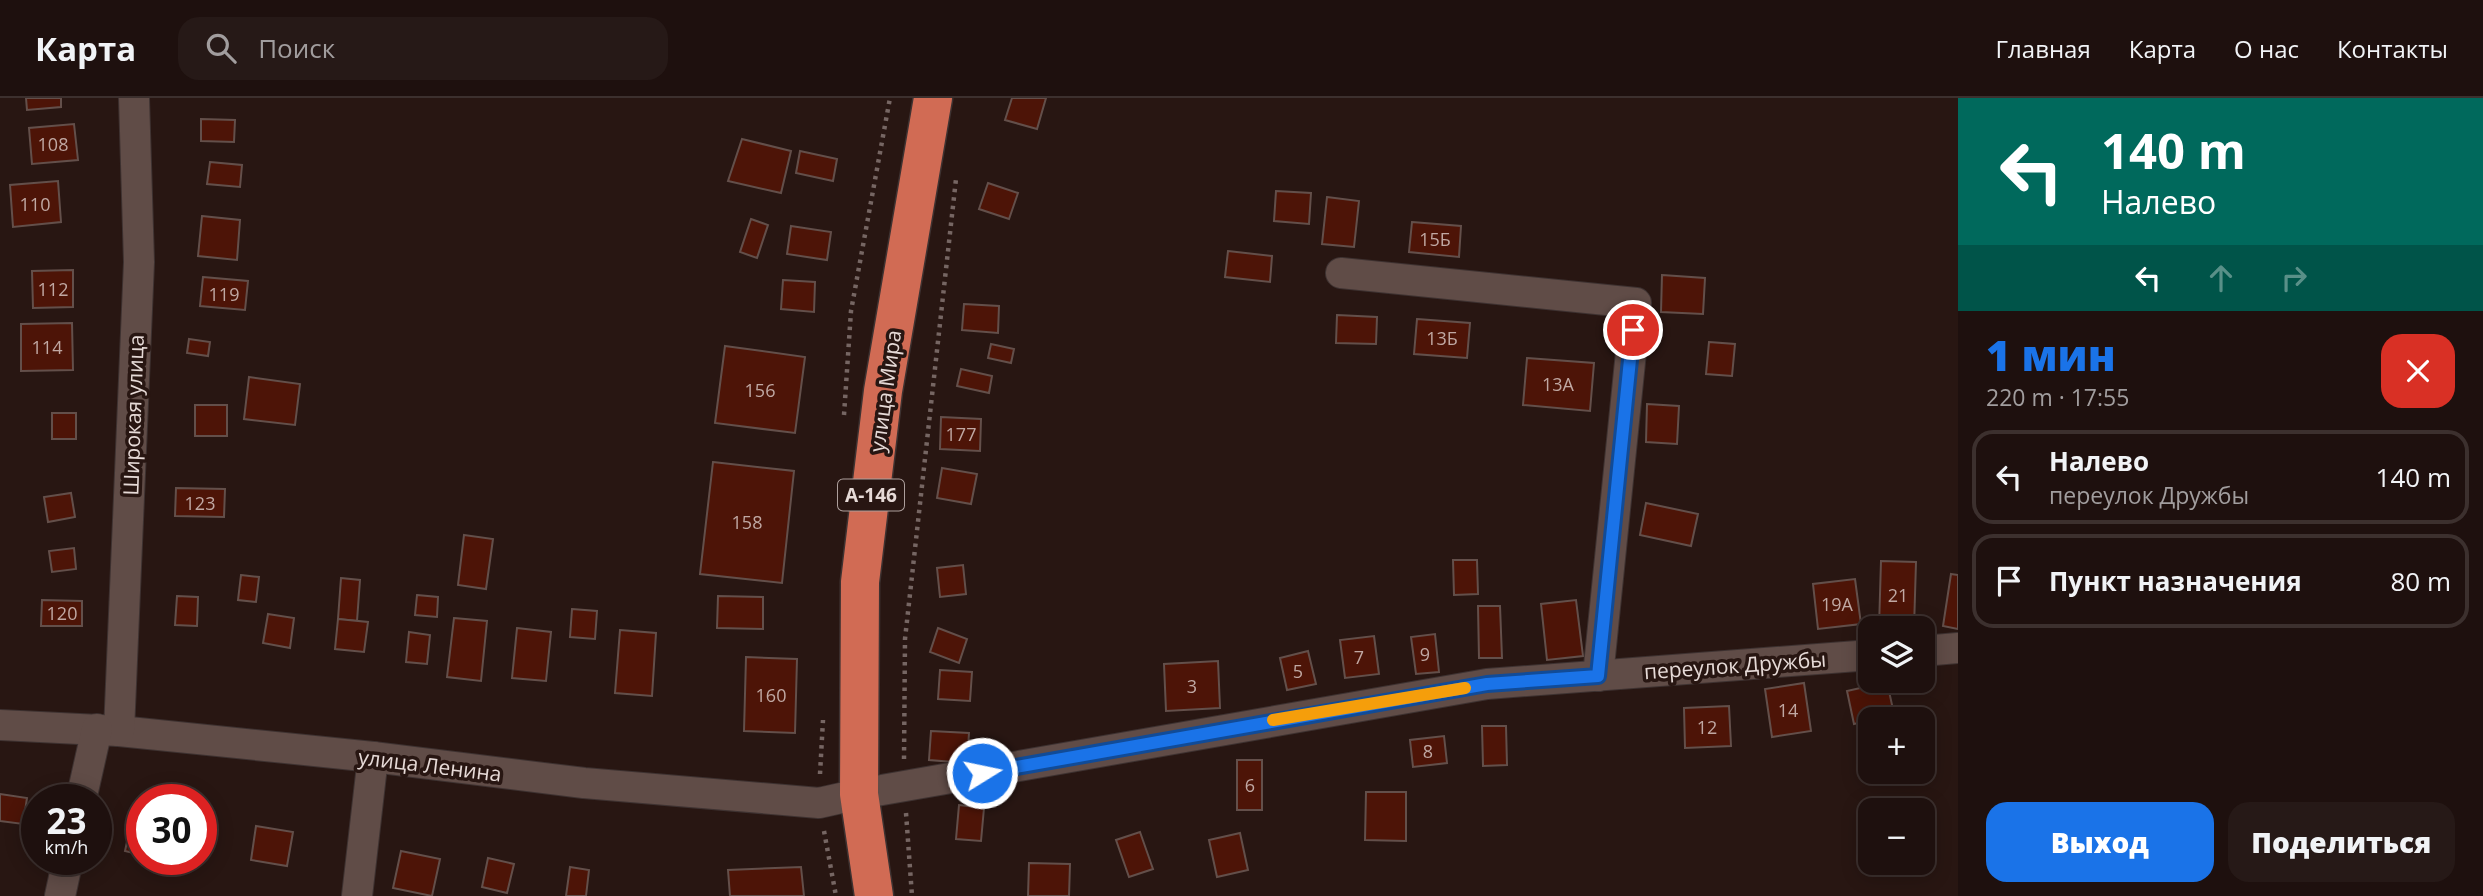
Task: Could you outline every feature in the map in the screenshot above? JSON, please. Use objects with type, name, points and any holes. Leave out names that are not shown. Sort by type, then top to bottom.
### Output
[{"type":"highway","name":"улица Мира","points":[[874,896],[859,794],[860,582],[883,391],[933,98]]},
{"type":"street","name":"Широкая улица","points":[[87,784],[108,730],[139,262],[134,98]]},
{"type":"street","points":[[1341,273],[1636,303],[1598,676]]},
{"type":"street","points":[[1935,649],[1958,648]]},
{"type":"street","name":"переулок Дружбы","points":[[859,794],[1487,684],[1858,656]]},
{"type":"street","name":"улица Ленина","points":[[0,725],[108,730],[373,757],[583,783],[819,803],[859,794]]},
{"type":"street","points":[[357,896],[373,757]]},
{"type":"street","points":[[60,896],[65,875]]},
{"type":"path","points":[[912,896],[903,788],[905,639],[957,167]]},
{"type":"building","points":[[26,98],[61,98],[61,107],[27,110]]},
{"type":"building","points":[[1012,98],[1046,98],[1037,129],[1005,120]]},
{"type":"building","points":[[201,119],[235,120],[234,142],[201,141]]},
{"type":"building","points":[[74,124],[78,160],[32,164],[29,128]]},
{"type":"building","points":[[742,139],[791,151],[781,193],[728,181]]},
{"type":"building","points":[[800,151],[837,159],[833,181],[796,173]]},
{"type":"building","points":[[210,162],[242,165],[240,187],[207,184]]},
{"type":"building","points":[[58,181],[61,222],[13,227],[10,185]]},
{"type":"building","points":[[988,183],[1018,193],[1009,219],[979,209]]},
{"type":"building","points":[[1276,191],[1311,193],[1309,224],[1274,221]]},
{"type":"building","points":[[1327,197],[1359,201],[1354,247],[1322,244]]},
{"type":"building","points":[[202,216],[240,220],[237,260],[198,256]]},
{"type":"building","points":[[751,219],[768,225],[757,258],[740,252]]},
{"type":"building","points":[[1412,222],[1461,226],[1459,257],[1409,252]]},
{"type":"building","points":[[791,226],[831,232],[827,260],[787,254]]},
{"type":"building","points":[[1228,251],[1272,256],[1270,282],[1225,277]]},
{"type":"building","points":[[73,270],[73,307],[33,308],[32,271]]},
{"type":"building","points":[[1662,275],[1705,278],[1703,314],[1661,312]]},
{"type":"building","points":[[203,277],[248,281],[245,310],[200,306]]},
{"type":"building","points":[[783,280],[815,282],[814,312],[781,309]]},
{"type":"building","points":[[964,304],[999,306],[998,333],[962,330]]},
{"type":"building","points":[[1337,315],[1377,317],[1376,344],[1336,343]]},
{"type":"building","points":[[1417,319],[1470,323],[1467,358],[1414,354]]},
{"type":"building","points":[[72,323],[73,370],[21,371],[21,324]]},
{"type":"building","points":[[189,339],[210,342],[208,356],[187,353]]},
{"type":"building","points":[[1709,342],[1735,344],[1732,376],[1706,374]]},
{"type":"building","points":[[991,344],[1014,349],[1011,363],[988,358]]},
{"type":"building","points":[[725,346],[805,357],[795,433],[715,423]]},
{"type":"building","points":[[1527,358],[1594,363],[1590,411],[1523,405]]},
{"type":"building","points":[[961,369],[992,376],[989,393],[957,386]]},
{"type":"building","points":[[249,377],[300,384],[295,425],[244,419]]},
{"type":"building","points":[[1647,404],[1679,406],[1677,444],[1646,442]]},
{"type":"building","points":[[195,405],[227,405],[227,436],[195,436]]},
{"type":"building","points":[[52,413],[76,413],[76,439],[52,439]]},
{"type":"building","points":[[941,417],[981,419],[980,451],[940,449]]},
{"type":"building","points":[[713,462],[794,471],[782,583],[700,574]]},
{"type":"building","points":[[942,468],[977,474],[971,504],[937,498]]},
{"type":"building","points":[[176,488],[225,489],[224,517],[175,516]]},
{"type":"building","points":[[71,493],[75,517],[48,522],[44,497]]},
{"type":"building","points":[[1646,503],[1698,514],[1691,546],[1640,535]]},
{"type":"building","points":[[464,535],[493,539],[486,589],[458,585]]},
{"type":"building","points":[[74,548],[76,569],[52,572],[49,551]]},
{"type":"building","points":[[1453,560],[1477,560],[1478,594],[1454,595]]},
{"type":"building","points":[[1881,561],[1916,562],[1914,616],[1879,616]]},
{"type":"building","points":[[963,565],[966,594],[940,597],[937,568]]},
{"type":"building","points":[[1951,574],[1958,575],[1958,629],[1943,626]]},
{"type":"building","points":[[241,575],[259,577],[256,602],[238,600]]},
{"type":"building","points":[[341,578],[360,580],[357,621],[338,619]]},
{"type":"building","points":[[1855,579],[1860,616],[1858,624],[1818,629],[1813,584]]},
{"type":"building","points":[[417,595],[438,597],[437,617],[415,615]]},
{"type":"building","points":[[177,596],[198,597],[197,626],[175,625]]},
{"type":"building","points":[[718,596],[763,597],[763,629],[717,628]]},
{"type":"building","points":[[42,600],[82,601],[82,626],[41,626]]},
{"type":"building","points":[[1576,600],[1583,656],[1547,660],[1541,604]]},
{"type":"building","points":[[1478,606],[1500,606],[1502,658],[1479,658]]},
{"type":"building","points":[[572,609],[597,611],[595,639],[570,637]]},
{"type":"building","points":[[268,614],[294,618],[290,648],[263,643]]},
{"type":"building","points":[[454,618],[487,621],[481,681],[447,677]]},
{"type":"building","points":[[338,619],[368,622],[364,652],[335,649]]},
{"type":"building","points":[[517,628],[551,632],[546,681],[512,678]]},
{"type":"building","points":[[938,628],[967,639],[959,663],[930,652]]},
{"type":"building","points":[[620,630],[656,633],[652,696],[615,693]]},
{"type":"building","points":[[409,632],[430,635],[427,664],[406,662]]},
{"type":"building","points":[[1435,634],[1439,672],[1416,674],[1411,637]]},
{"type":"building","points":[[1374,636],[1379,674],[1345,678],[1340,640]]},
{"type":"building","points":[[1308,651],[1316,684],[1287,690],[1280,658]]},
{"type":"building","points":[[746,657],[797,659],[795,733],[744,731]]},
{"type":"building","points":[[1218,661],[1220,708],[1166,711],[1164,664]]},
{"type":"building","points":[[940,670],[972,672],[970,701],[938,699]]},
{"type":"building","points":[[1804,683],[1811,731],[1772,737],[1765,689]]},
{"type":"building","points":[[1858,689],[1858,693],[1889,693],[1892,707],[1858,707],[1858,723],[1854,724],[1847,691]]},
{"type":"building","points":[[1729,706],[1731,746],[1685,748],[1684,708]]},
{"type":"building","points":[[1482,726],[1506,726],[1507,765],[1483,766]]},
{"type":"building","points":[[931,731],[969,733],[967,763],[929,760]]},
{"type":"building","points":[[1444,736],[1447,763],[1413,767],[1410,740]]},
{"type":"building","points":[[1237,760],[1262,760],[1262,810],[1237,810]]},
{"type":"building","points":[[1366,792],[1406,792],[1406,841],[1365,840]]},
{"type":"building","points":[[0,794],[21,797],[21,824],[0,821]]},
{"type":"building","points":[[959,805],[984,808],[981,841],[956,839]]},
{"type":"building","points":[[256,826],[293,832],[287,866],[251,860]]},
{"type":"building","points":[[1140,832],[1153,869],[1129,877],[1116,840]]},
{"type":"building","points":[[1240,833],[1248,870],[1217,877],[1209,840]]},
{"type":"building","points":[[401,851],[440,859],[432,896],[393,888]]},
{"type":"building","points":[[488,858],[514,864],[507,893],[482,887]]},
{"type":"building","points":[[1029,863],[1070,864],[1069,896],[1028,896]]},
{"type":"building","points":[[570,867],[589,870],[586,896],[566,896]]},
{"type":"building","points":[[801,867],[804,896],[730,896],[728,870]]},
{"type":"slow traffic","points":[[1273,720],[1465,688]]},
{"type":"route","points":[[982,773],[1487,684],[1598,676],[1633,330]]}]
